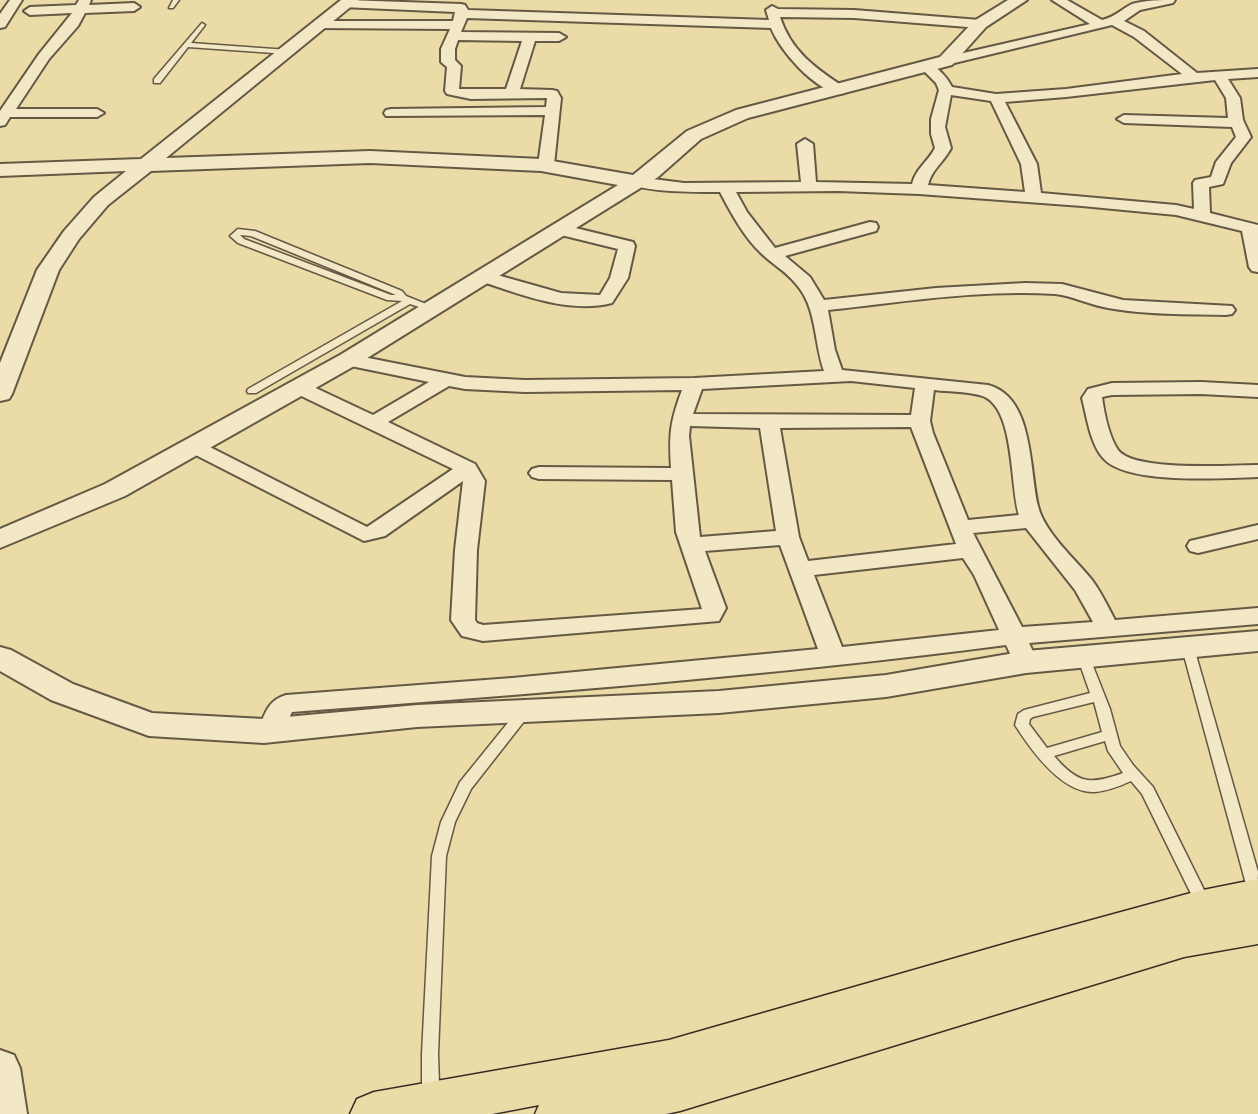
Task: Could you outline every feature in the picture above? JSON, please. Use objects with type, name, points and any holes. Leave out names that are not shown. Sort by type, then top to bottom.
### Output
[{"type":"main road","points":[[559,1114],[675,1075],[1010,976],[1184,939],[1239,912]]},
{"type":"main road","points":[[374,1114],[430,1109],[675,1075]]},
{"type":"street","points":[[0,24],[16,0]]},
{"type":"street","points":[[937,64],[980,24],[1019,0]]},
{"type":"street","points":[[1058,0],[1106,23],[1139,34],[1194,77]]},
{"type":"street","points":[[1121,0],[1147,4]]},
{"type":"street","points":[[0,539],[115,490],[348,360],[637,182],[694,135],[712,125],[742,114],[1106,23],[1126,16],[1132,9],[1170,0]]},
{"type":"street","points":[[0,394],[48,270],[65,244],[101,201],[349,2],[371,7],[458,8],[463,10],[448,49],[448,61],[454,66],[453,92],[462,94],[550,93],[554,98],[546,165]]},
{"type":"street","points":[[4,114],[44,57],[73,23],[82,5]]},
{"type":"street","points":[[30,11],[82,5],[134,7]]},
{"type":"street","points":[[321,25],[458,25],[600,13],[854,14],[980,24]]},
{"type":"street","points":[[773,13],[791,55],[839,90]]},
{"type":"street","points":[[458,25],[530,37],[559,37]]},
{"type":"street","points":[[512,92],[530,37]]},
{"type":"street","points":[[919,189],[923,173],[943,152],[939,139],[939,113],[946,90],[937,64]]},
{"type":"street","points":[[946,90],[996,98],[1066,93],[1194,77],[1258,73]]},
{"type":"street","points":[[1202,215],[1201,183],[1216,183],[1224,162],[1244,137],[1236,122],[1233,98],[1219,76]]},
{"type":"street","points":[[996,98],[1029,164],[1034,198]]},
{"type":"street","points":[[391,112],[552,111]]},
{"type":"street","points":[[4,114],[97,113]]},
{"type":"street","points":[[1124,119],[1236,122]]},
{"type":"street","points":[[805,144],[809,186]]},
{"type":"street","points":[[0,170],[370,157],[546,165],[637,182],[684,188],[809,186],[919,189],[1131,206],[1202,215],[1254,229],[1258,267]]},
{"type":"street","points":[[725,186],[750,229],[772,254],[804,281],[818,306],[823,323],[826,350],[835,376]]},
{"type":"street","points":[[772,254],[870,227]]},
{"type":"street","points":[[483,276],[552,297],[597,300],[606,298],[619,278],[627,246],[559,230]]},
{"type":"street","points":[[818,306],[961,292],[1045,289],[1073,292],[1104,302],[1121,304],[1226,310]]},
{"type":"street","points":[[348,360],[465,383],[525,387],[694,384],[868,376],[988,391],[1002,398],[1009,412],[1024,468],[1023,496],[1032,521],[1085,586],[1108,628]]},
{"type":"street","points":[[375,423],[447,379]]},
{"type":"street","points":[[925,383],[920,421],[969,550],[1020,648]]},
{"type":"street","points":[[298,387],[468,468],[474,481],[466,550],[463,620],[466,629],[483,633],[711,616],[714,608],[687,532],[681,474],[679,436],[681,420],[694,384]]},
{"type":"street","points":[[1258,391],[1201,388],[1112,389],[1095,393],[1092,398],[1110,454],[1118,463],[1146,470],[1258,471]]},
{"type":"street","points":[[681,420],[920,421]]},
{"type":"street","points":[[769,422],[789,537],[833,656]]},
{"type":"street","points":[[193,446],[364,534],[377,531],[468,468]]},
{"type":"street","points":[[539,473],[681,474]]},
{"type":"street","points":[[960,527],[1032,521]]},
{"type":"street","points":[[1198,546],[1258,532]]},
{"type":"street","points":[[692,545],[789,537]]},
{"type":"street","points":[[800,569],[969,550]]},
{"type":"street","points":[[0,657],[62,692],[149,724],[417,716],[719,702],[874,688],[1020,648],[1108,628],[1258,616]]},
{"type":"street","points":[[275,719],[286,704],[512,687],[833,656],[897,651],[1020,648],[1083,656],[1258,641]]},
{"type":"street","points":[[0,1068],[6,1114]]},
{"type":"lane","points":[[171,7],[176,0]]},
{"type":"lane","points":[[157,81],[202,26]]},
{"type":"lane","points":[[188,45],[288,52]]},
{"type":"lane","points":[[406,299],[399,293],[252,233],[238,232],[234,236],[241,241],[390,298],[406,299],[431,308]]},
{"type":"lane","points":[[252,391],[406,299]]},
{"type":"lane","points":[[1188,648],[1239,912]]},
{"type":"lane","points":[[1083,656],[1113,747],[1149,791],[1239,912]]},
{"type":"lane","points":[[1098,696],[1029,713],[1023,717],[1022,725],[1065,777],[1077,785],[1094,787],[1134,775]]},
{"type":"lane","points":[[430,1109],[439,856],[448,822],[465,786],[524,712]]},
{"type":"lane","points":[[1046,753],[1109,735]]}]
